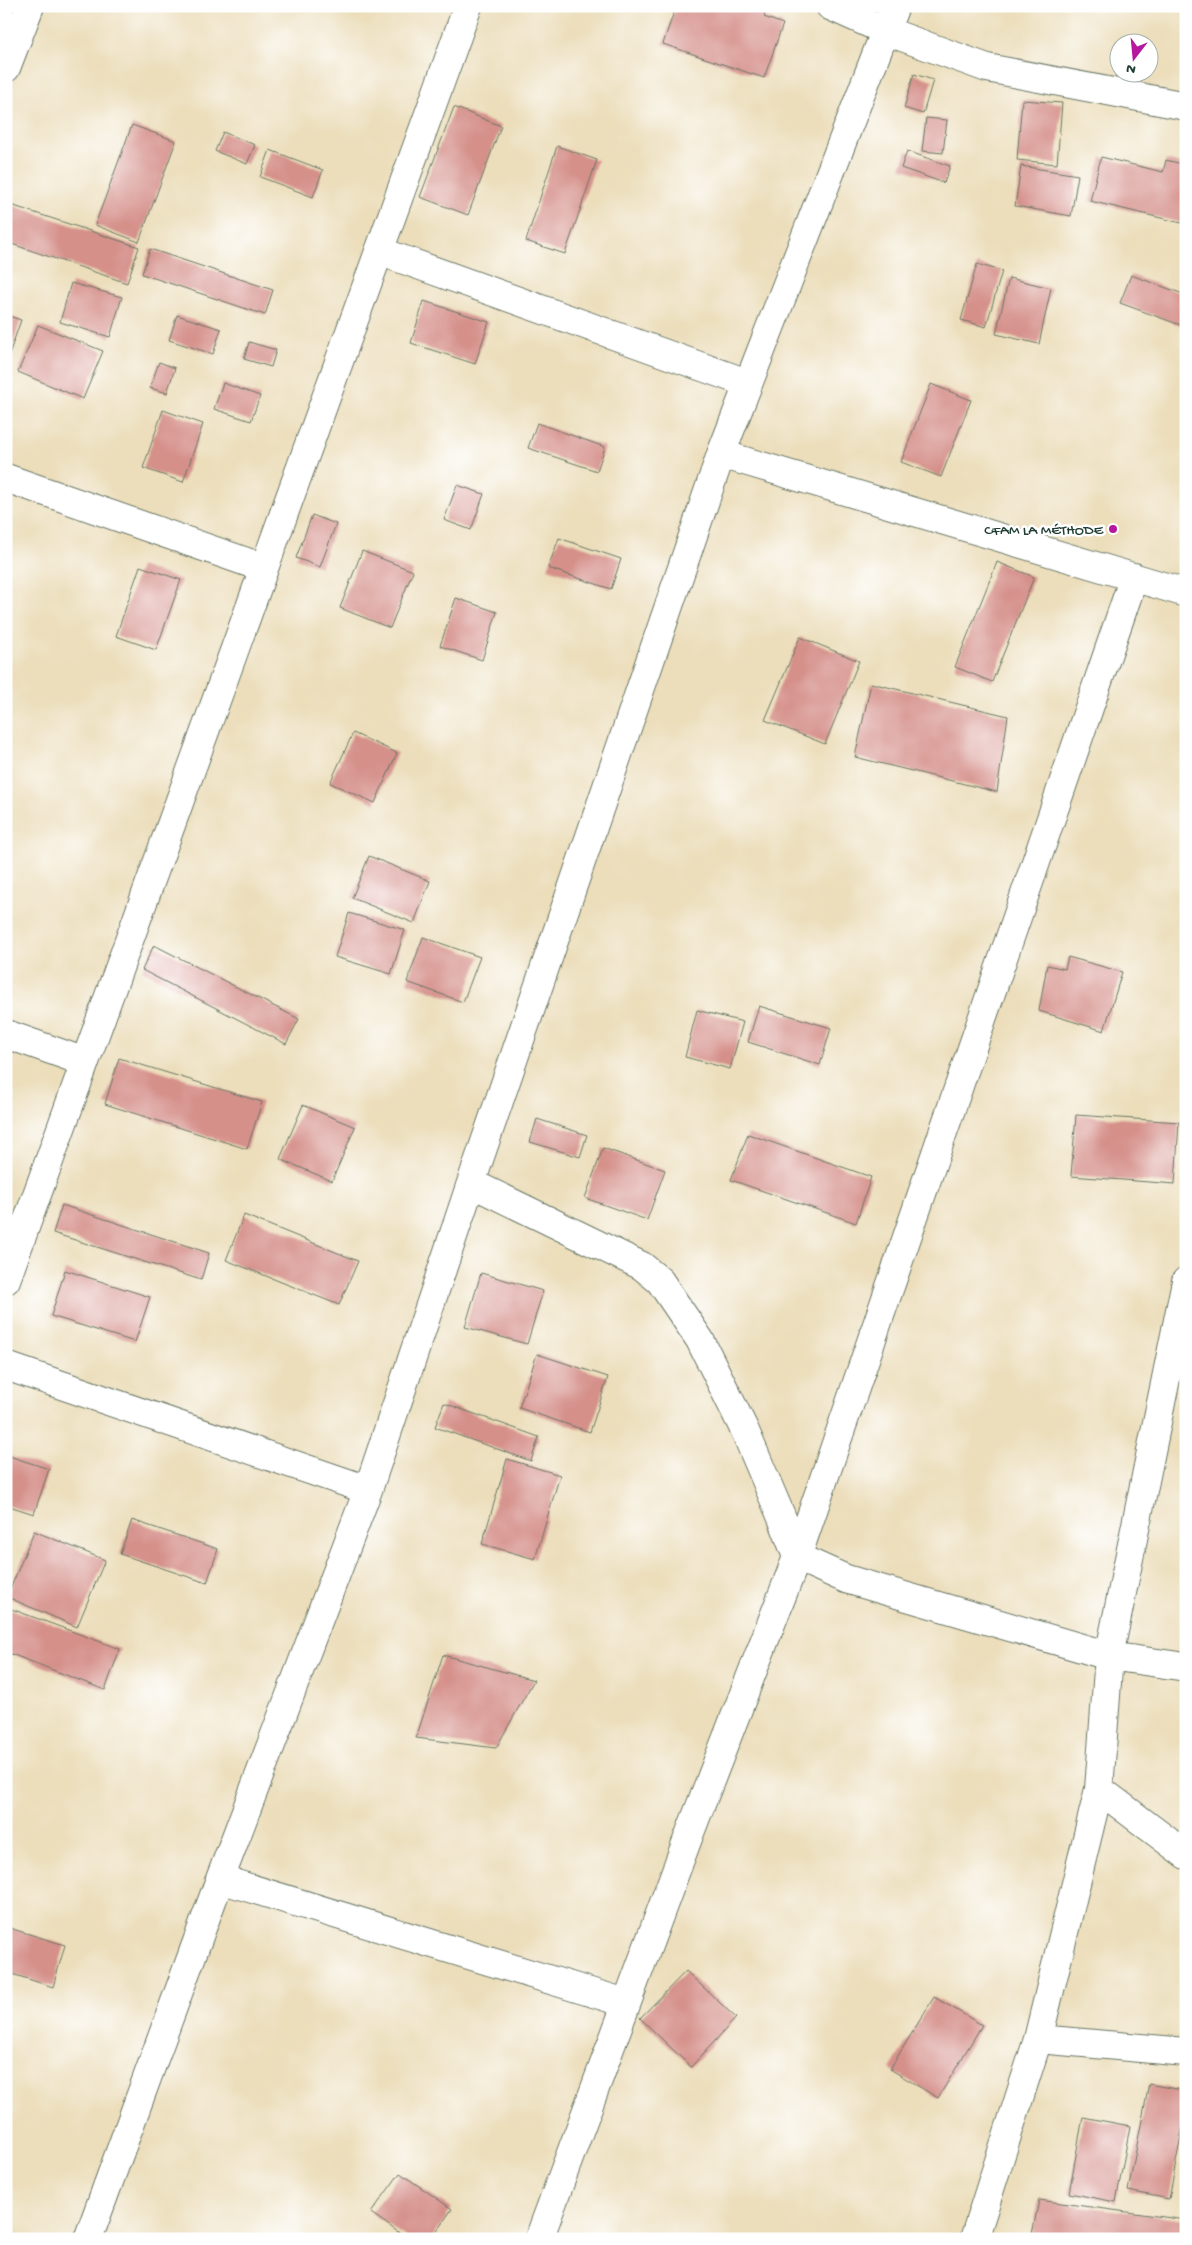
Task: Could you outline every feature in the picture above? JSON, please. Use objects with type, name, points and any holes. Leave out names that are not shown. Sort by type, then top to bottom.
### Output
[{"type":"street","points":[[6,68],[30,6]]},
{"type":"street","points":[[6,1280],[468,6]]},
{"type":"street","points":[[830,6],[890,19],[988,68],[1186,106]]},
{"type":"street","points":[[88,2239],[220,1879],[368,1490],[470,1183],[721,454],[890,19]]},
{"type":"street","points":[[379,251],[747,383]]},
{"type":"street","points":[[721,454],[1186,593]]},
{"type":"street","points":[[6,478],[264,568]]},
{"type":"street","points":[[539,2239],[626,2003],[797,1557],[1134,577]]},
{"type":"street","points":[[6,1034],[85,1062]]},
{"type":"street","points":[[470,1183],[642,1266],[660,1281],[700,1340],[745,1431],[797,1557],[846,1580],[1109,1656],[1186,1667]]},
{"type":"street","points":[[974,2239],[1038,2039],[1099,1789],[1109,1656],[1186,1281]]},
{"type":"street","points":[[6,1366],[368,1490]]},
{"type":"street","points":[[1099,1789],[1186,1855]]},
{"type":"street","points":[[220,1879],[626,2003]]},
{"type":"street","points":[[1038,2039],[1186,2052]]},
{"type":"building","points":[[676,6],[768,6],[764,17],[783,24],[764,78],[663,44]]},
{"type":"building","points":[[914,74],[933,80],[923,114],[904,108]]},
{"type":"building","points":[[1022,100],[1062,103],[1057,164],[1017,160]]},
{"type":"building","points":[[454,107],[501,126],[468,215],[420,197]]},
{"type":"building","points":[[926,118],[947,120],[943,153],[922,151]]},
{"type":"building","points":[[132,125],[176,141],[139,242],[95,225]]},
{"type":"building","points":[[223,132],[255,145],[247,164],[215,151]]},
{"type":"building","points":[[557,146],[597,160],[565,254],[526,241]]},
{"type":"building","points":[[270,150],[323,170],[313,197],[260,177]]},
{"type":"building","points":[[907,151],[950,166],[944,183],[901,168]]},
{"type":"building","points":[[1101,157],[1163,172],[1166,160],[1186,165],[1186,224],[1090,201]]},
{"type":"building","points":[[1021,166],[1078,175],[1071,216],[1015,206]]},
{"type":"building","points":[[11,205],[139,247],[127,283],[6,242],[6,220]]},
{"type":"building","points":[[150,249],[273,290],[265,315],[142,274]]},
{"type":"building","points":[[977,264],[1002,271],[986,327],[961,320]]},
{"type":"building","points":[[1131,275],[1186,295],[1186,318],[1183,326],[1120,303]]},
{"type":"building","points":[[1009,278],[1051,288],[1039,344],[996,334]]},
{"type":"building","points":[[71,283],[122,297],[110,337],[60,322]]},
{"type":"building","points":[[424,301],[489,322],[475,364],[411,343]]},
{"type":"building","points":[[6,315],[21,320],[7,360],[6,360]]},
{"type":"building","points":[[177,315],[221,329],[213,354],[169,340]]},
{"type":"building","points":[[38,325],[103,351],[83,399],[18,372]]},
{"type":"building","points":[[249,342],[276,350],[271,367],[244,359]]},
{"type":"building","points":[[159,362],[175,368],[167,393],[150,388]]},
{"type":"building","points":[[223,383],[260,396],[251,421],[214,409]]},
{"type":"building","points":[[931,384],[971,400],[941,477],[901,462]]},
{"type":"building","points":[[163,410],[203,424],[183,482],[143,468]]},
{"type":"building","points":[[537,423],[605,447],[597,471],[528,448]]},
{"type":"building","points":[[457,485],[484,494],[471,530],[444,520]]},
{"type":"building","points":[[312,515],[336,524],[320,567],[296,558]]},
{"type":"building","points":[[559,538],[621,559],[611,589],[548,568]]},
{"type":"building","points":[[362,551],[413,571],[390,628],[340,608]]},
{"type":"building","points":[[997,562],[1034,577],[992,682],[955,667]]},
{"type":"building","points":[[140,566],[181,580],[156,650],[116,636]]},
{"type":"building","points":[[456,598],[497,612],[482,660],[440,646]]},
{"type":"building","points":[[800,637],[859,661],[825,744],[765,720]]},
{"type":"building","points":[[871,683],[1008,716],[997,792],[855,757]]},
{"type":"building","points":[[353,733],[397,753],[375,803],[330,783]]},
{"type":"building","points":[[369,856],[430,881],[414,923],[352,898]]},
{"type":"building","points":[[349,913],[405,930],[391,974],[335,957]]},
{"type":"building","points":[[423,937],[480,957],[463,1002],[407,982]]},
{"type":"building","points":[[154,945],[299,1019],[286,1044],[142,970]]},
{"type":"building","points":[[1068,957],[1122,972],[1104,1031],[1039,1011],[1047,965],[1065,969]]},
{"type":"building","points":[[759,1006],[831,1028],[820,1065],[748,1042]]},
{"type":"building","points":[[697,1010],[743,1022],[730,1069],[685,1057]]},
{"type":"building","points":[[119,1058],[262,1102],[247,1149],[105,1104]]},
{"type":"building","points":[[303,1105],[355,1127],[332,1181],[280,1159]]},
{"type":"building","points":[[1076,1115],[1179,1122],[1175,1184],[1071,1176]]},
{"type":"building","points":[[537,1119],[587,1135],[580,1157],[530,1142]]},
{"type":"building","points":[[748,1134],[871,1177],[856,1223],[731,1180]]},
{"type":"building","points":[[603,1148],[665,1170],[647,1220],[585,1198]]},
{"type":"building","points":[[62,1205],[209,1253],[201,1280],[53,1233]]},
{"type":"building","points":[[244,1215],[358,1261],[339,1305],[226,1260]]},
{"type":"building","points":[[65,1270],[150,1297],[135,1342],[51,1316]]},
{"type":"building","points":[[481,1273],[543,1291],[527,1344],[465,1327]]},
{"type":"building","points":[[537,1354],[608,1377],[590,1432],[519,1408]]},
{"type":"building","points":[[444,1403],[539,1437],[531,1461],[435,1427]]},
{"type":"building","points":[[6,1455],[49,1469],[34,1514],[6,1505]]},
{"type":"building","points":[[507,1459],[560,1475],[535,1559],[482,1544]]},
{"type":"building","points":[[132,1520],[218,1549],[207,1583],[120,1554]]},
{"type":"building","points":[[34,1531],[105,1560],[77,1627],[7,1597]]},
{"type":"building","points":[[6,1607],[120,1649],[105,1690],[6,1652]]},
{"type":"building","points":[[443,1655],[534,1680],[496,1748],[416,1738]]},
{"type":"building","points":[[6,1927],[65,1945],[53,1987],[6,1972]]},
{"type":"building","points":[[686,1971],[736,2018],[691,2067],[640,2018]]},
{"type":"building","points":[[934,1997],[982,2025],[938,2098],[890,2069]]},
{"type":"building","points":[[1149,2084],[1186,2091],[1186,2110],[1169,2199],[1128,2191]]},
{"type":"building","points":[[1083,2117],[1130,2126],[1116,2202],[1069,2193]]},
{"type":"building","points":[[400,2173],[452,2209],[431,2239],[408,2239],[371,2213]]},
{"type":"building","points":[[1039,2200],[1186,2220],[1186,2239],[1031,2239]]},
{"type":"place","name":"CFAM LA MÉTHODE","points":[[1113,529]]}]
